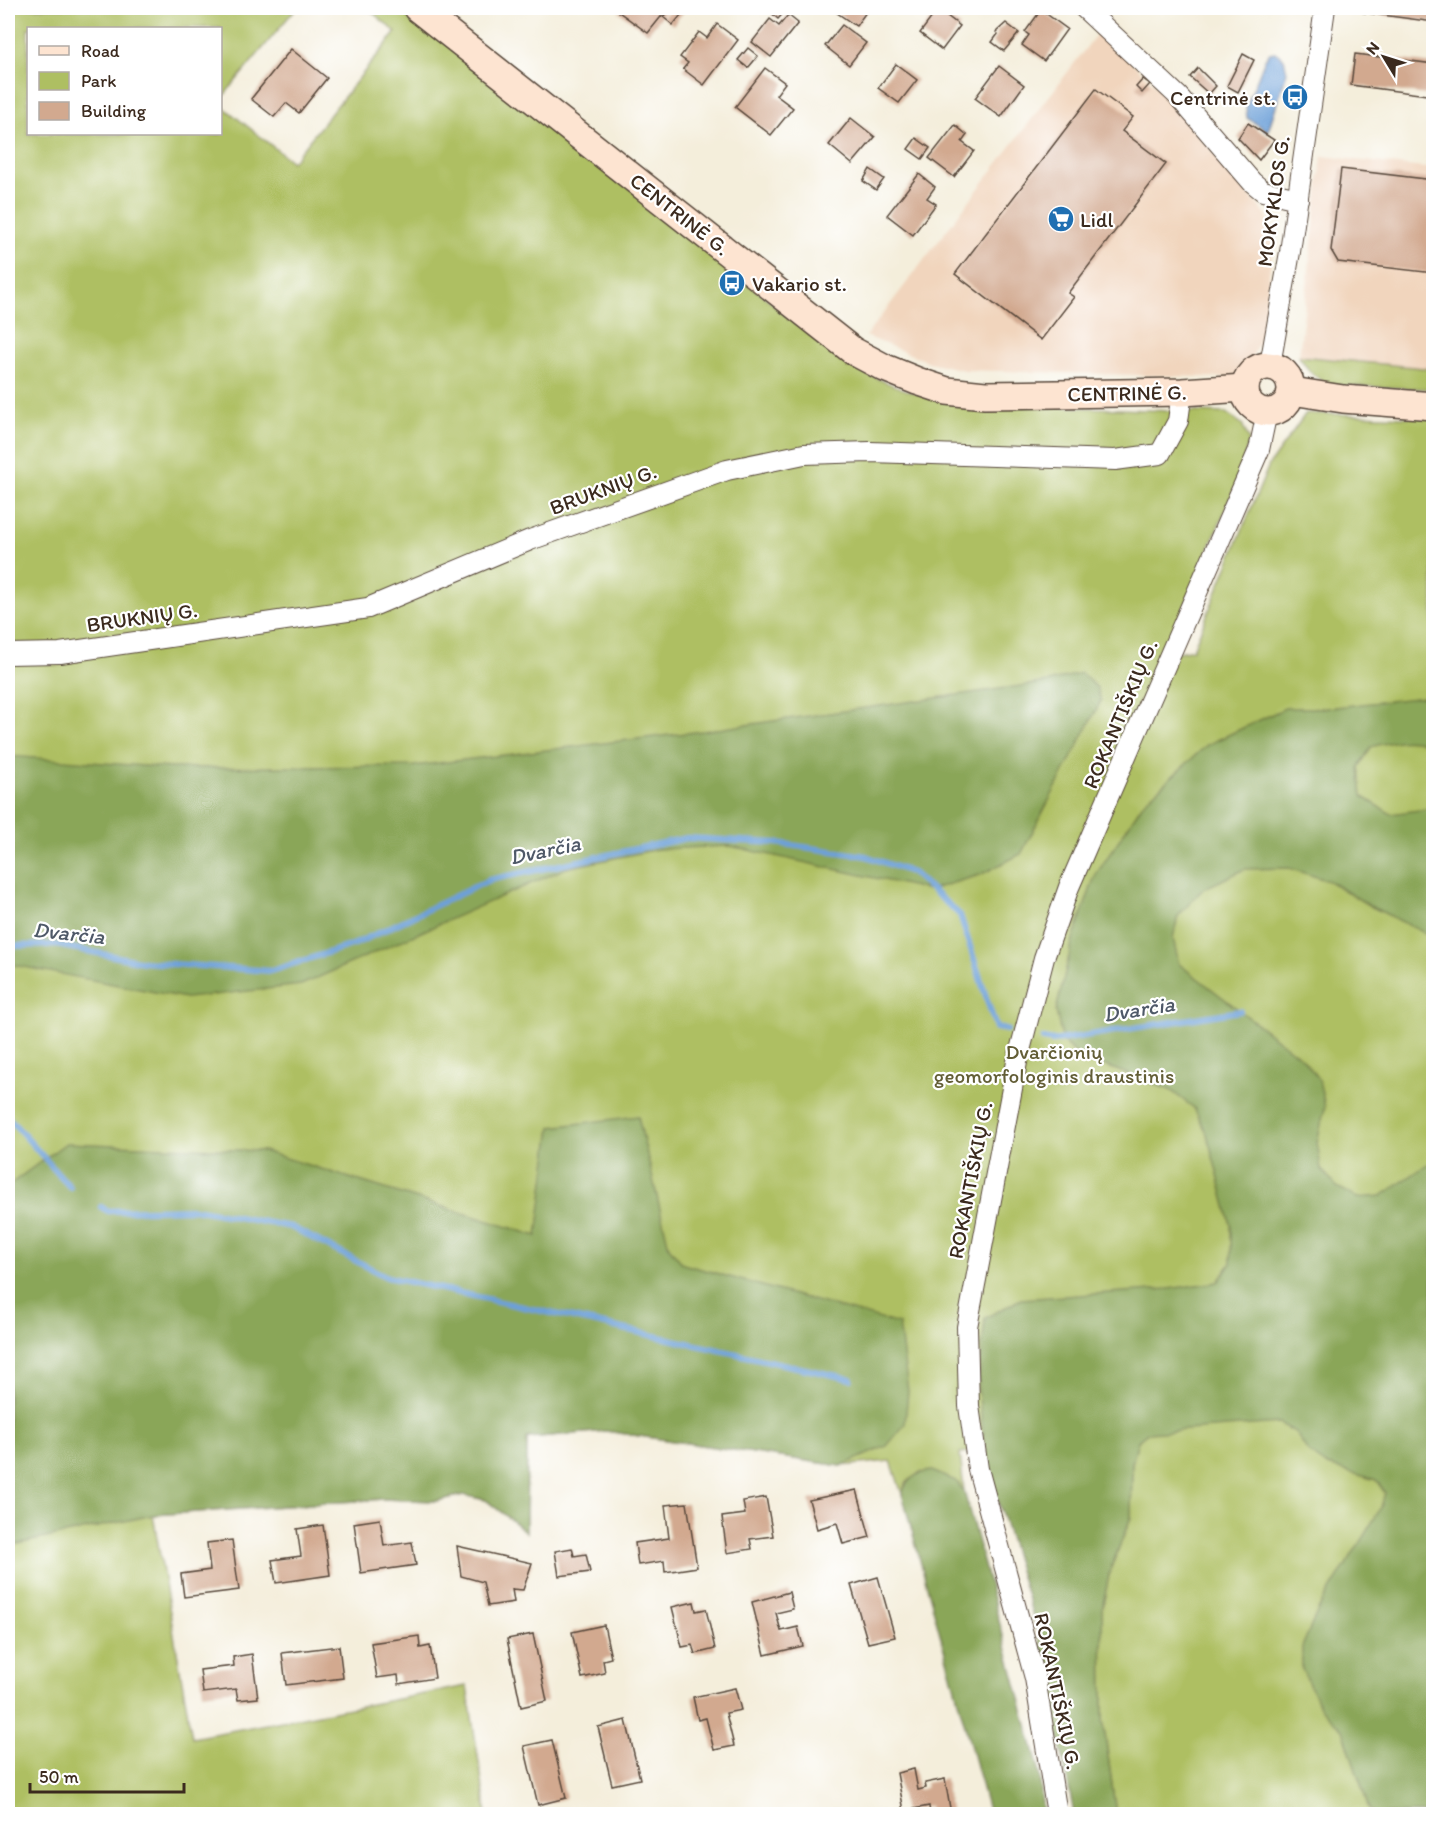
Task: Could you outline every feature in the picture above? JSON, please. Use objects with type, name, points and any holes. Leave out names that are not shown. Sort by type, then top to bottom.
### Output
[{"type":"main road","name":"CENTRINĖ G.","points":[[417,8],[853,351],[885,368],[947,391],[985,395],[1182,392],[1245,388]]},
{"type":"main road","points":[[1270,365],[1280,369],[1288,376],[1292,391],[1286,405],[1277,411],[1267,412],[1256,409],[1249,402],[1245,388],[1251,373],[1260,367],[1270,365]]},
{"type":"main road","points":[[1292,391],[1343,399],[1434,406]]},
{"type":"street","points":[[1084,8],[1178,96],[1252,182],[1263,191],[1298,199]]},
{"type":"street","name":"MOKYKLOS G.","points":[[1270,365],[1298,199],[1324,8]]},
{"type":"street","name":"BRUKNIŲ G.","points":[[8,654],[60,653],[368,608],[530,540],[727,470],[804,454],[882,452],[1115,460],[1160,454],[1178,421],[1182,392]]},
{"type":"street","name":"ROKANTIŠKIŲ G.","points":[[1058,1815],[1035,1678],[978,1469],[969,1406],[967,1327],[1017,1062],[1044,958],[1069,887],[1259,450],[1267,412]]},
{"type":"shaded area","points":[[1099,31],[1154,84],[1267,216],[1274,236],[1262,334],[1246,371],[1234,378],[964,370],[929,362],[866,336]]},
{"type":"shaded area","points":[[1322,156],[1433,169],[1433,369],[1299,356]]},
{"type":"green space","name":"Dvarčionių geomorfologinis draustinis","points":[[8,8],[296,8],[222,98],[222,27],[27,27],[27,135],[222,135],[222,106],[292,162],[396,32],[367,8],[401,8],[580,147],[840,358],[868,374],[924,396],[955,403],[1226,413],[1242,424],[1249,440],[1237,482],[1164,655],[1193,649],[1269,465],[1306,413],[1433,418],[1433,1814],[1116,1814],[1103,1720],[1102,1609],[1110,1570],[1131,1517],[1132,1463],[1138,1441],[1146,1433],[960,1453],[964,1491],[956,1481],[920,1472],[905,1484],[902,1494],[891,1461],[841,1466],[606,1431],[527,1438],[526,1532],[486,1500],[463,1495],[436,1501],[383,1499],[153,1515],[192,1738],[467,1686],[487,1814],[8,1814]]},
{"type":"green space","points":[[1299,356],[1433,369],[1433,389],[1327,385],[1309,371]]},
{"type":"green space","points":[[1081,673],[1097,688],[1101,701],[1021,854],[980,875],[929,890],[730,846],[658,849],[566,868],[301,985],[186,998],[8,964],[8,756],[172,768],[414,766],[703,731],[1049,682]]},
{"type":"green space","points":[[1433,696],[1433,747],[1411,740],[1371,747],[1359,767],[1362,796],[1391,814],[1433,808],[1433,937],[1370,906],[1329,881],[1289,868],[1245,869],[1203,889],[1178,916],[1173,938],[1179,964],[1303,1059],[1319,1080],[1325,1107],[1317,1142],[1321,1169],[1337,1187],[1358,1198],[1381,1196],[1433,1161],[1434,1806],[1424,1814],[1375,1814],[1369,1809],[1343,1730],[1321,1709],[1302,1669],[1302,1647],[1319,1608],[1381,1508],[1385,1493],[1376,1480],[1328,1466],[1309,1453],[1295,1432],[1279,1423],[1147,1433],[1138,1441],[1132,1463],[1131,1517],[1110,1570],[1102,1609],[1103,1720],[1116,1814],[1074,1814],[1039,1636],[986,1461],[978,1388],[985,1318],[1021,1299],[1168,1289],[1218,1282],[1231,1263],[1231,1225],[1207,1134],[1194,1108],[1170,1090],[1079,1056],[1063,1042],[1056,1011],[1073,939],[1095,876],[1144,802],[1207,745],[1285,708],[1327,708]]},
{"type":"green space","points":[[638,1116],[669,1247],[683,1264],[899,1324],[908,1391],[905,1424],[887,1446],[841,1466],[606,1431],[527,1438],[526,1532],[486,1500],[463,1495],[436,1501],[383,1499],[153,1515],[8,1546],[8,1186],[66,1143],[263,1151],[537,1236],[551,1127]]},
{"type":"green space","points":[[932,1471],[956,1481],[964,1491],[1039,1769],[1043,1814],[989,1814],[902,1494],[906,1485],[913,1478]]},
{"type":"water","points":[[1275,52],[1284,59],[1287,72],[1268,131],[1247,118],[1246,107],[1265,59],[1270,53]]},
{"type":"building","points":[[622,8],[668,8],[648,33],[619,12]]},
{"type":"building","points":[[671,8],[685,10],[673,25],[663,17]]},
{"type":"building","points":[[766,8],[788,8],[778,19]]},
{"type":"building","points":[[830,8],[869,8],[856,26]]},
{"type":"building","points":[[1360,8],[1434,8],[1434,22],[1360,12]]},
{"type":"building","points":[[938,9],[960,26],[942,50],[920,33]]},
{"type":"building","points":[[1041,10],[1067,29],[1044,61],[1022,45],[1029,35],[1025,32]]},
{"type":"building","points":[[788,15],[798,23],[771,57],[752,42],[770,19],[779,26]]},
{"type":"building","points":[[1006,23],[1019,33],[1004,51],[992,42],[998,34],[996,32]]},
{"type":"building","points":[[717,24],[738,40],[704,85],[683,69],[688,63],[680,57],[699,32],[707,38]]},
{"type":"building","points":[[842,25],[866,43],[849,65],[825,46]]},
{"type":"building","points":[[748,48],[758,56],[748,68],[738,60]]},
{"type":"building","points":[[291,49],[327,78],[299,113],[286,103],[274,117],[251,99]]},
{"type":"building","points":[[1243,54],[1254,60],[1238,92],[1227,86]]},
{"type":"building","points":[[1355,54],[1434,64],[1434,96],[1351,85]]},
{"type":"building","points":[[896,64],[917,80],[899,103],[878,88]]},
{"type":"building","points":[[999,66],[1024,85],[1001,117],[975,98]]},
{"type":"building","points":[[765,68],[785,83],[776,95],[793,108],[771,135],[735,107]]},
{"type":"building","points":[[1198,68],[1216,86],[1209,94],[1190,77]]},
{"type":"building","points":[[1143,79],[1150,84],[1142,93],[1136,87]]},
{"type":"building","name":"Lidl","points":[[1096,89],[1133,117],[1122,131],[1166,164],[1068,293],[1074,297],[1041,340],[955,274]]},
{"type":"building","points":[[851,118],[875,137],[852,164],[829,145]]},
{"type":"building","points":[[1248,123],[1274,140],[1259,160],[1238,138]]},
{"type":"building","points":[[955,125],[967,135],[962,142],[974,151],[954,177],[929,158]]},
{"type":"building","points":[[916,138],[930,148],[922,159],[908,149]]},
{"type":"building","points":[[870,169],[884,179],[876,190],[863,181]]},
{"type":"building","points":[[1341,169],[1434,180],[1434,273],[1338,262],[1331,250]]},
{"type":"building","points":[[919,174],[935,187],[927,198],[936,204],[913,235],[887,215]]},
{"type":"building","points":[[857,1490],[870,1537],[843,1544],[837,1523],[817,1529],[809,1500]]},
{"type":"building","points":[[766,1497],[773,1536],[750,1539],[752,1549],[727,1553],[722,1517],[745,1514],[743,1501]]},
{"type":"building","points":[[687,1503],[697,1567],[665,1572],[664,1561],[638,1565],[635,1543],[669,1538],[665,1505]]},
{"type":"building","points":[[380,1519],[384,1546],[412,1542],[416,1565],[361,1573],[354,1523]]},
{"type":"building","points":[[323,1525],[330,1575],[276,1583],[272,1560],[301,1556],[297,1529]]},
{"type":"building","points":[[232,1540],[239,1590],[184,1597],[181,1574],[210,1570],[207,1543]]},
{"type":"building","points":[[457,1546],[532,1563],[523,1590],[512,1589],[514,1602],[488,1606],[483,1582],[461,1576]]},
{"type":"building","points":[[572,1548],[574,1556],[586,1554],[590,1572],[559,1576],[555,1551]]},
{"type":"building","points":[[878,1577],[895,1637],[868,1643],[851,1585]]},
{"type":"building","points":[[789,1592],[793,1609],[776,1613],[781,1631],[798,1627],[803,1646],[765,1655],[752,1602]]},
{"type":"building","points":[[694,1602],[696,1611],[706,1609],[715,1649],[695,1654],[692,1645],[682,1647],[672,1607]]},
{"type":"building","points":[[604,1625],[611,1658],[603,1660],[605,1673],[582,1678],[572,1632]]},
{"type":"building","points":[[533,1634],[547,1701],[521,1707],[507,1639]]},
{"type":"building","points":[[419,1636],[420,1648],[430,1646],[435,1678],[399,1684],[398,1675],[377,1678],[371,1643]]},
{"type":"building","points":[[339,1646],[343,1678],[286,1685],[282,1653]]},
{"type":"building","points":[[252,1654],[258,1698],[238,1700],[236,1689],[203,1693],[200,1670],[234,1666],[233,1657]]},
{"type":"building","points":[[735,1688],[741,1710],[726,1713],[734,1746],[714,1750],[706,1718],[698,1720],[693,1697]]},
{"type":"building","points":[[626,1720],[640,1779],[612,1785],[598,1727]]},
{"type":"building","points":[[552,1740],[566,1798],[538,1805],[524,1746]]},
{"type":"building","points":[[914,1769],[918,1790],[926,1788],[925,1783],[945,1779],[951,1814],[930,1814],[929,1806],[904,1811],[897,1773]]},
{"type":"waterway","name":"Dvarčia","points":[[8,946],[56,945],[144,962],[271,971],[355,944],[489,880],[687,838],[776,843],[866,856],[913,873],[960,915],[996,1028],[1007,1030]]},
{"type":"waterway","name":"Dvarčia","points":[[1043,1039],[1053,1041],[1240,1011]]},
{"type":"waterway","points":[[8,1117],[70,1187]]},
{"type":"waterway","points":[[101,1207],[108,1211],[194,1209],[291,1227],[387,1277],[851,1379]]},
{"type":"place","name":"Centrinė st.","points":[[1295,97]]},
{"type":"place","name":"Lidl","points":[[1061,219]]},
{"type":"place","name":"Vakario st.","points":[[732,283]]}]
